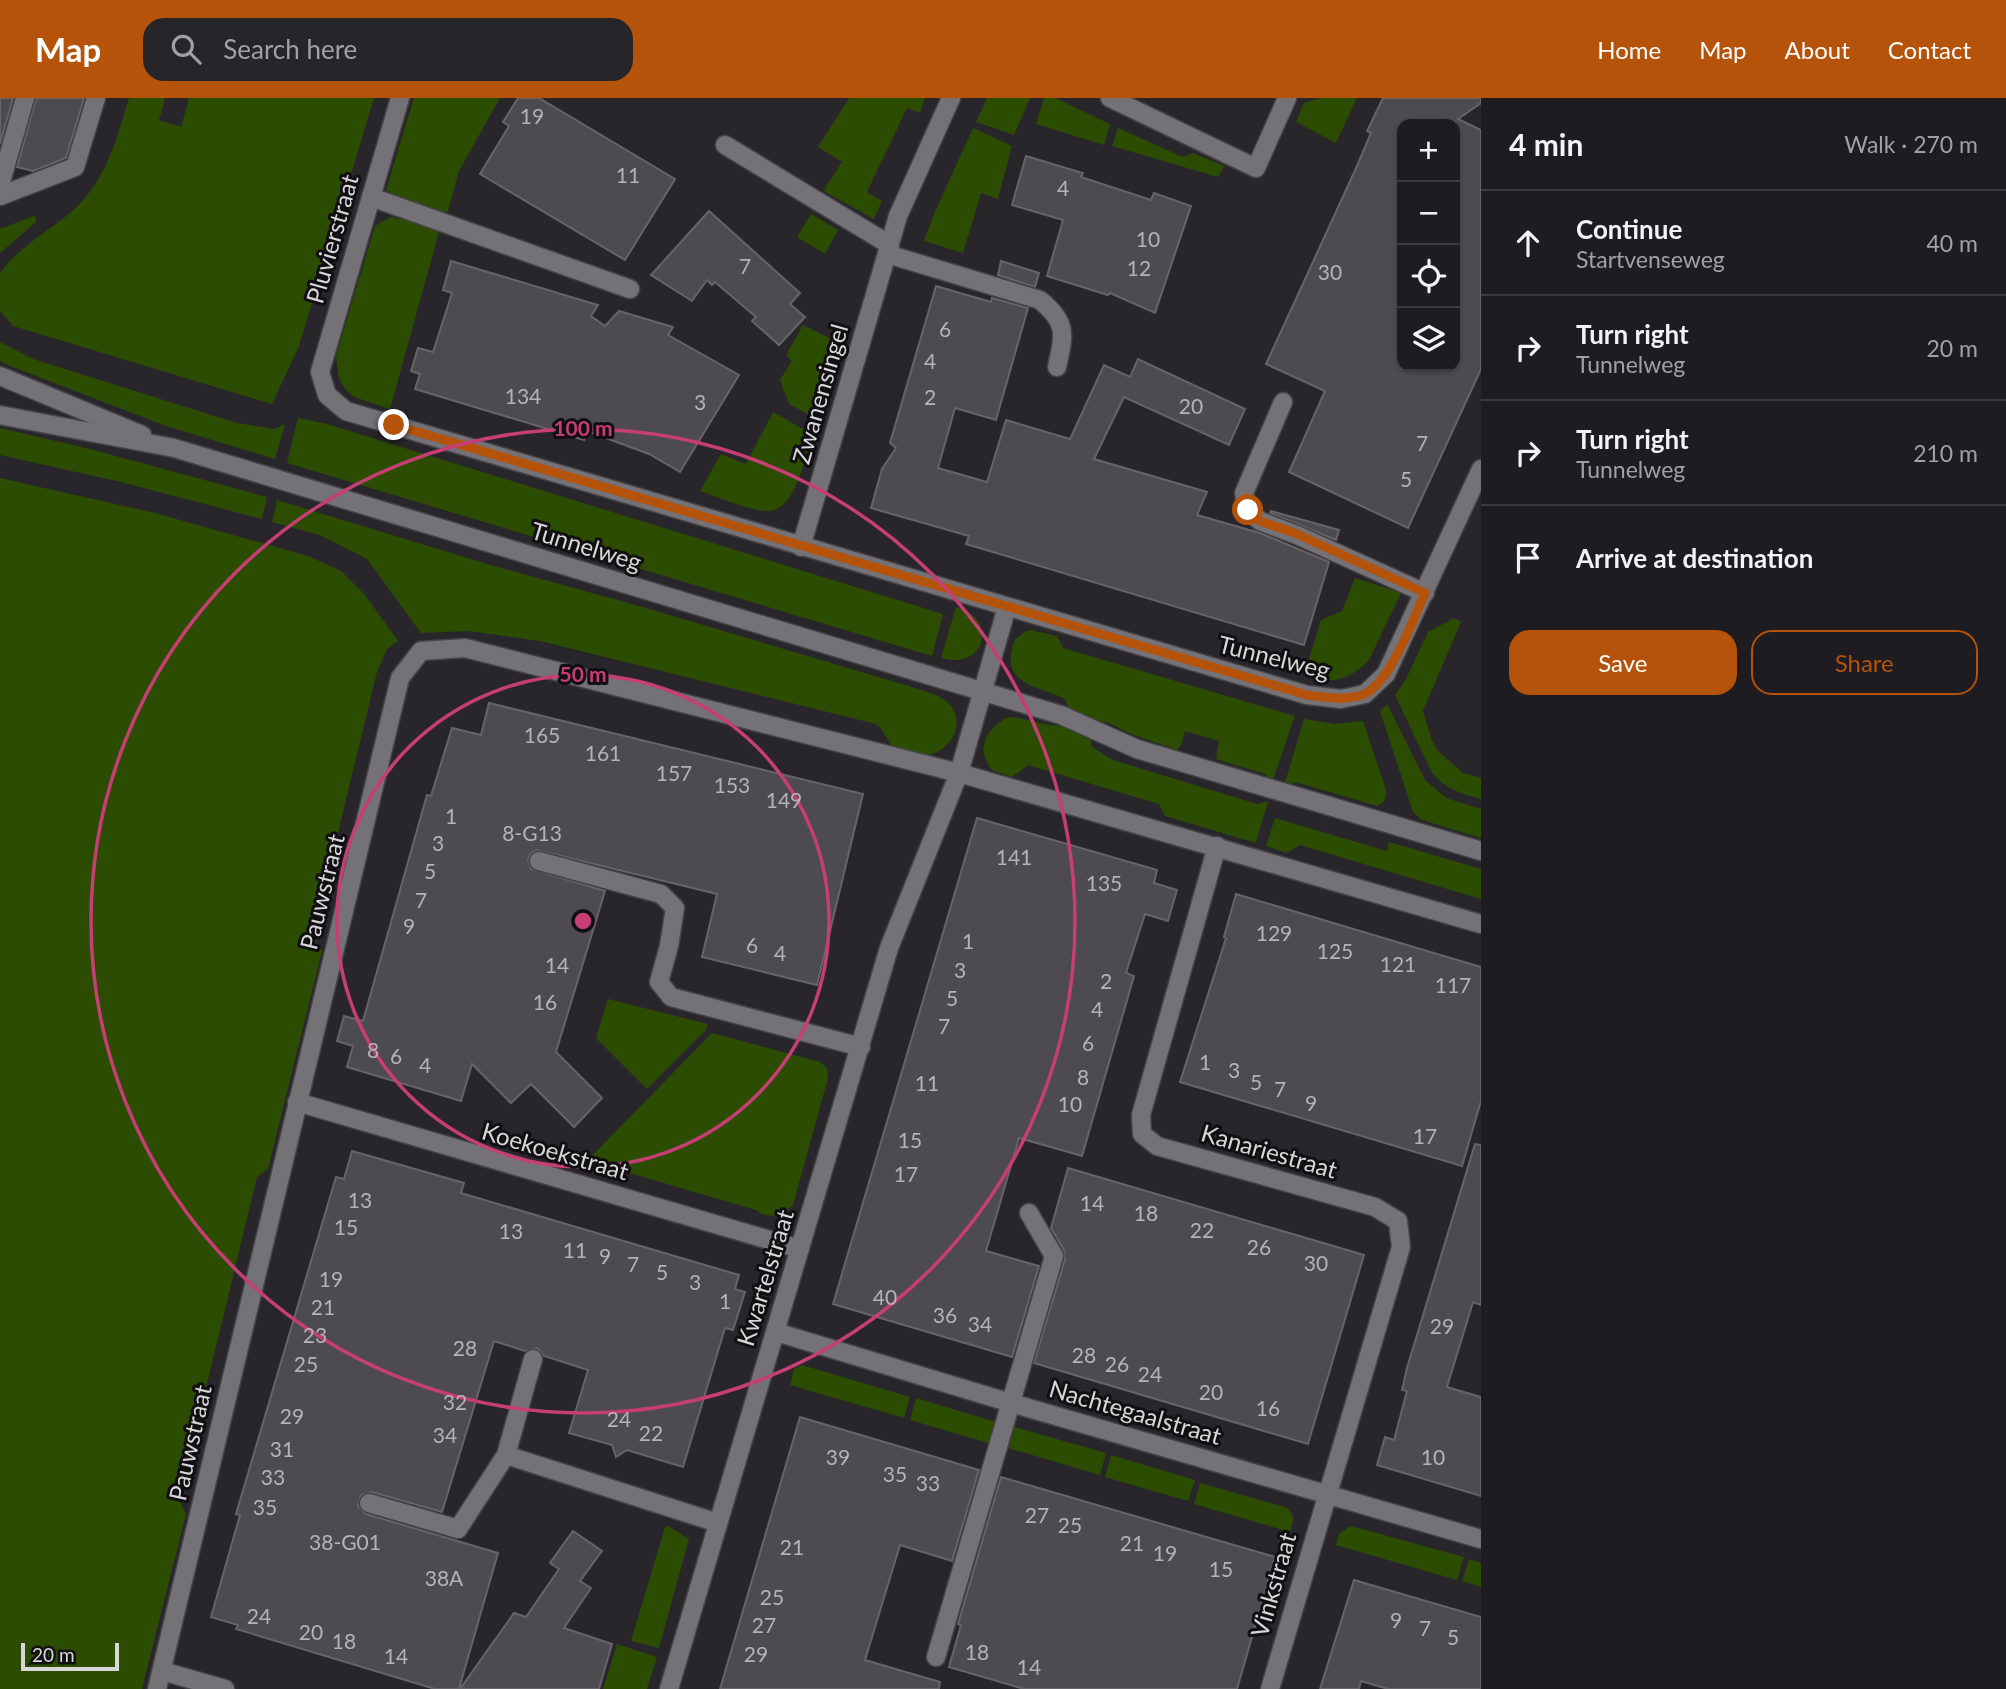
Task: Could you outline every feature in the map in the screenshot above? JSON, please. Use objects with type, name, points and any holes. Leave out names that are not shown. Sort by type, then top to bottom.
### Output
[{"type":"street","points":[[0,186],[25,98]]},
{"type":"street","points":[[0,196],[75,167],[96,98]]},
{"type":"street","name":"Pluvierstraat","points":[[327,395],[320,372],[400,98]]},
{"type":"street","name":"Zwanensingel","points":[[802,547],[898,216],[951,98]]},
{"type":"street","points":[[1110,98],[1256,168],[1287,98]]},
{"type":"street","points":[[725,145],[889,250],[1040,300],[1057,313],[1064,334],[1056,367]]},
{"type":"street","points":[[371,197],[630,289]]},
{"type":"street","name":"Tunnelweg","points":[[0,376],[174,448],[1061,715],[1137,749],[1481,851]]},
{"type":"street","name":"Tunnelweg","points":[[327,395],[346,411],[1307,695],[1341,699],[1365,694],[1386,674],[1481,469]]},
{"type":"street","points":[[1283,402],[1244,493],[1248,510],[1260,521],[1297,534],[1425,593]]},
{"type":"street","name":"Tunnelweg","points":[[0,415],[174,448]]},
{"type":"street","points":[[983,692],[1007,607]]},
{"type":"street","name":"Pauwstraat","points":[[157,1689],[400,678],[421,651],[465,648],[959,773]]},
{"type":"street","name":"Kwartelstraat","points":[[669,1689],[889,948],[959,773],[983,692]]},
{"type":"street","points":[[959,773],[1481,924]]},
{"type":"street","name":"Kanariestraat","points":[[1217,846],[1141,1115],[1142,1134],[1157,1146],[1375,1207],[1398,1222],[1401,1247],[1326,1494]]},
{"type":"street","points":[[539,861],[661,894],[675,908],[669,946],[659,982],[671,997],[861,1047]]},
{"type":"street","name":"Koekoekstraat","points":[[297,1102],[800,1249]]},
{"type":"street","points":[[936,1657],[1054,1256],[1029,1213]]},
{"type":"street","name":"Nachtegaalstraat","points":[[776,1332],[1481,1539]]},
{"type":"street","points":[[369,1503],[458,1529],[506,1455],[533,1359]]},
{"type":"street","points":[[506,1455],[718,1523]]},
{"type":"street","name":"Vinkstraat","points":[[1270,1689],[1326,1494]]},
{"type":"street","points":[[162,1671],[225,1689]]},
{"type":"green space","points":[[129,98],[165,98],[159,120],[181,127],[189,98],[374,98],[299,346],[272,404],[13,326],[0,311],[0,273],[24,248],[70,213],[93,188],[108,160]]},
{"type":"green space","points":[[414,98],[500,98],[459,171],[448,211],[444,214],[404,201],[386,190]]},
{"type":"green space","points":[[849,98],[925,98],[920,113],[907,108],[867,192],[882,201],[874,219],[824,190],[842,162],[818,147]]},
{"type":"green space","points":[[987,98],[1030,98],[1014,135],[976,122]]},
{"type":"green space","points":[[1044,98],[1055,98],[1110,124],[1104,145],[1036,124]]},
{"type":"green space","points":[[1321,98],[1357,98],[1336,143],[1296,122],[1304,103]]},
{"type":"green space","points":[[973,128],[1012,146],[998,199],[981,193],[963,253],[924,241]]},
{"type":"green space","points":[[1118,128],[1183,157],[1193,153],[1224,166],[1218,177],[1112,146]]},
{"type":"green space","points":[[811,214],[838,230],[825,254],[797,237]]},
{"type":"green space","points":[[34,216],[36,222],[0,253],[0,229]]},
{"type":"green space","points":[[391,217],[426,224],[439,232],[390,409],[354,397],[346,390],[339,379],[336,356],[375,226]]},
{"type":"green space","points":[[803,325],[839,343],[817,419],[789,404],[780,380],[792,361],[786,355]]},
{"type":"green space","points":[[0,342],[33,359],[237,423],[274,429],[285,424],[275,459],[166,426],[10,366],[0,361]]},
{"type":"green space","points":[[773,412],[812,434],[803,468],[787,501],[779,508],[763,511],[700,491],[721,454],[746,464]]},
{"type":"green space","points":[[298,418],[327,424],[943,614],[932,656],[287,463]]},
{"type":"green space","points":[[0,428],[90,449],[267,497],[262,519],[121,482],[0,455]]},
{"type":"green space","points":[[0,478],[155,513],[308,556],[341,571],[365,595],[398,641],[387,649],[377,672],[313,936],[322,951],[268,1169],[257,1177],[179,1500],[186,1514],[142,1689],[0,1689]]},
{"type":"green space","points":[[277,500],[922,690],[942,698],[951,706],[957,722],[956,730],[942,749],[926,755],[914,754],[894,749],[876,724],[540,641],[469,631],[421,633],[367,559],[320,535],[272,522]]},
{"type":"green space","points":[[1355,578],[1401,593],[1369,660],[1363,666],[1334,680],[1309,675],[1307,665],[1321,620],[1342,611]]},
{"type":"green space","points":[[956,607],[978,621],[982,641],[969,657],[957,660],[941,658]]},
{"type":"green space","points":[[1454,618],[1461,622],[1423,711],[1432,741],[1439,752],[1463,773],[1481,778],[1481,799],[1447,786],[1431,771],[1395,695],[1406,679],[1428,632]]},
{"type":"green space","points":[[1031,630],[1057,636],[1063,648],[1295,716],[1272,782],[1265,774],[1216,759],[1219,741],[1185,731],[1177,750],[1131,734],[1107,722],[1096,723],[1068,707],[1065,699],[1026,683],[1013,671],[1012,648],[1014,641],[1021,634]]},
{"type":"green space","points":[[1387,704],[1425,780],[1446,798],[1481,809],[1481,838],[1422,820],[1413,812],[1380,711]]},
{"type":"green space","points":[[1008,717],[1060,725],[1091,740],[1092,747],[1113,760],[1257,804],[1268,801],[1256,843],[1165,816],[1159,804],[1028,765],[1012,777],[992,770],[984,754],[985,740],[994,727]]},
{"type":"green space","points":[[1304,719],[1335,724],[1363,721],[1386,790],[1382,803],[1377,806],[1295,782],[1288,788],[1284,786]]},
{"type":"green space","points":[[1275,818],[1387,851],[1389,842],[1481,869],[1481,899],[1300,845],[1286,853],[1266,846]]},
{"type":"green space","points":[[608,999],[708,1024],[705,1031],[647,1089],[596,1038]]},
{"type":"green space","points":[[712,1033],[820,1062],[827,1068],[828,1078],[793,1205],[781,1214],[764,1215],[759,1211],[606,1166],[590,1174],[580,1168]]},
{"type":"green space","points":[[802,1365],[910,1397],[904,1418],[790,1385],[794,1369]]},
{"type":"green space","points":[[916,1398],[999,1423],[992,1444],[910,1420]]},
{"type":"green space","points":[[1014,1427],[1106,1453],[1100,1475],[1008,1448]]},
{"type":"green space","points":[[1111,1455],[1195,1480],[1188,1501],[1105,1477]]},
{"type":"green space","points":[[1200,1483],[1288,1508],[1294,1518],[1290,1532],[1194,1504]]},
{"type":"green space","points":[[668,1526],[689,1539],[659,1648],[631,1641],[665,1527]]},
{"type":"green space","points":[[1351,1526],[1464,1557],[1457,1580],[1336,1545],[1339,1534]]},
{"type":"green space","points":[[1469,1559],[1481,1563],[1481,1587],[1462,1581]]},
{"type":"green space","points":[[617,1644],[657,1657],[647,1689],[603,1689]]},
{"type":"building","points":[[0,98],[13,98],[0,144]]},
{"type":"building","points":[[36,98],[84,98],[66,158],[33,171],[17,167]]},
{"type":"building","points":[[518,98],[539,98],[675,179],[625,260],[480,174],[509,126],[503,122]]},
{"type":"building","points":[[1383,98],[1481,98],[1481,103],[1458,119],[1397,119],[1397,371],[1460,371],[1460,120],[1481,130],[1481,369],[1408,528],[1289,472],[1325,391],[1266,364],[1371,133],[1367,131]]},
{"type":"building","points":[[1026,156],[1083,173],[1081,177],[1151,200],[1154,193],[1191,206],[1155,313],[1110,293],[1108,295],[1047,276],[1063,220],[1012,205]]},
{"type":"building","points":[[709,211],[800,293],[790,304],[805,317],[779,345],[752,321],[756,317],[715,282],[712,285],[707,280],[692,301],[651,275]]},
{"type":"building","points":[[451,261],[598,305],[591,316],[605,326],[619,311],[673,327],[668,335],[739,375],[680,472],[649,454],[587,431],[584,440],[415,389],[420,374],[411,371],[418,348],[433,352],[452,293],[443,290]]},
{"type":"building","points":[[1001,261],[1039,273],[1035,287],[998,275]]},
{"type":"building","points":[[936,286],[991,302],[992,298],[1028,308],[996,420],[955,408],[938,468],[987,482],[1006,420],[1070,439],[1104,365],[1130,377],[1138,359],[1245,409],[1229,445],[1124,397],[1094,459],[1207,492],[1197,515],[1260,533],[1329,562],[1304,645],[966,544],[969,536],[871,508],[882,469],[896,448],[890,443]]},
{"type":"building","points":[[1271,511],[1339,530],[1336,540],[1270,513]]},
{"type":"building","points":[[489,703],[863,794],[817,985],[702,957],[717,894],[537,850],[531,853],[528,859],[531,869],[605,891],[556,1052],[602,1098],[574,1127],[531,1084],[511,1103],[472,1064],[461,1101],[347,1067],[353,1046],[337,1041],[344,1016],[363,1021],[427,795],[431,796],[452,728],[481,735]]},
{"type":"building","points":[[977,818],[1157,870],[1154,883],[1177,890],[1168,921],[1145,914],[1126,973],[1134,976],[1082,1156],[1019,1138],[986,1251],[1039,1266],[1012,1357],[833,1304]]},
{"type":"building","points":[[1236,894],[1481,967],[1481,1101],[1462,1166],[1180,1082],[1226,938],[1224,937]]},
{"type":"building","points":[[1475,1144],[1481,1145],[1481,1305],[1473,1302],[1447,1387],[1481,1397],[1481,1496],[1377,1465],[1385,1437],[1394,1440],[1407,1391],[1402,1390],[1407,1368]]},
{"type":"building","points":[[352,1151],[464,1183],[461,1193],[739,1275],[735,1289],[745,1292],[733,1330],[725,1328],[683,1467],[627,1450],[616,1457],[612,1445],[569,1433],[588,1370],[544,1356],[537,1348],[525,1351],[494,1341],[442,1512],[372,1492],[361,1495],[358,1506],[366,1514],[498,1553],[459,1689],[435,1689],[236,1629],[238,1625],[211,1617],[240,1515],[236,1514],[336,1177],[344,1179]]},
{"type":"building","points":[[1068,1168],[1364,1255],[1308,1444],[1034,1363],[1065,1259],[1064,1250],[1051,1228]]},
{"type":"building","points":[[800,1417],[979,1470],[952,1561],[900,1545],[865,1660],[940,1682],[939,1689],[720,1689]]},
{"type":"building","points":[[1001,1477],[1275,1557],[1237,1689],[1024,1689],[949,1667],[961,1625],[958,1624]]},
{"type":"building","points":[[573,1531],[602,1551],[580,1581],[591,1588],[564,1628],[612,1644],[599,1689],[460,1689],[514,1613],[526,1617],[559,1569],[550,1563]]},
{"type":"building","points":[[1354,1580],[1481,1617],[1481,1689],[1388,1689],[1361,1681],[1359,1689],[1320,1689]]},
{"type":"route","points":[[394,425],[1307,695],[1341,699],[1365,694],[1386,674],[1425,593],[1297,534],[1260,521],[1248,510]]}]
